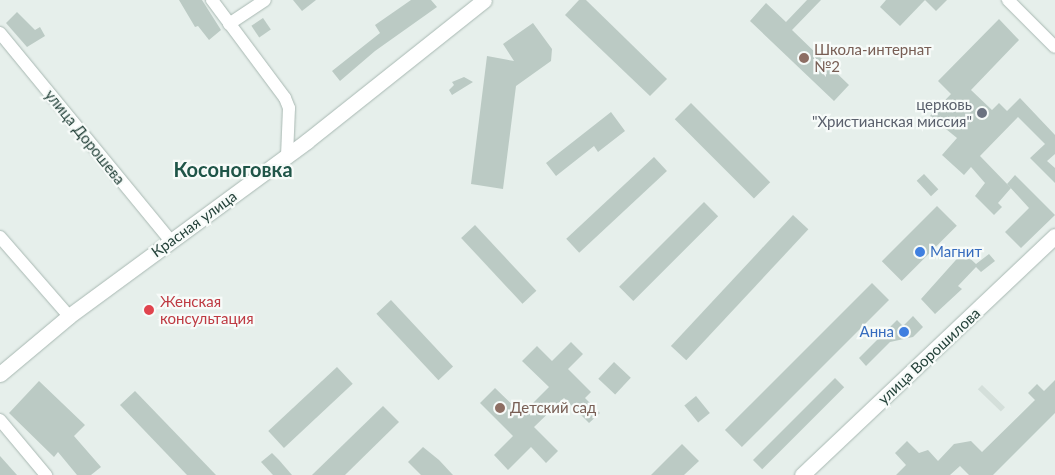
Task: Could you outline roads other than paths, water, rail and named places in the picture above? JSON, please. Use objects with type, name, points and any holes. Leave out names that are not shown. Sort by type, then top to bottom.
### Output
[{"type":"street","points":[[212,0],[288,103],[287,155]]},
{"type":"street","points":[[229,24],[265,0]]},
{"type":"street","name":"Красная улица","points":[[0,374],[70,316],[287,155],[484,0]]},
{"type":"street","points":[[1008,0],[1055,47]]},
{"type":"street","name":"улица Дорошева","points":[[0,33],[170,241]]},
{"type":"street","name":"улица Ворошилова","points":[[802,475],[1055,236]]},
{"type":"street","points":[[0,237],[70,316]]},
{"type":"street","points":[[0,420],[46,475]]},
{"type":"place","name":"Школа-интернат №2","points":[[804,58]]},
{"type":"place","name":"церковь \"Христианская миссия\"","points":[[982,113]]},
{"type":"place","name":"Магнит","points":[[920,252]]},
{"type":"place","name":"Женская консультация","points":[[149,310]]},
{"type":"place","name":"Анна","points":[[904,332]]},
{"type":"place","name":"Детский сад","points":[[500,408]]},
{"type":"district","name":"Косоноговка","points":[[233,169]]}]
